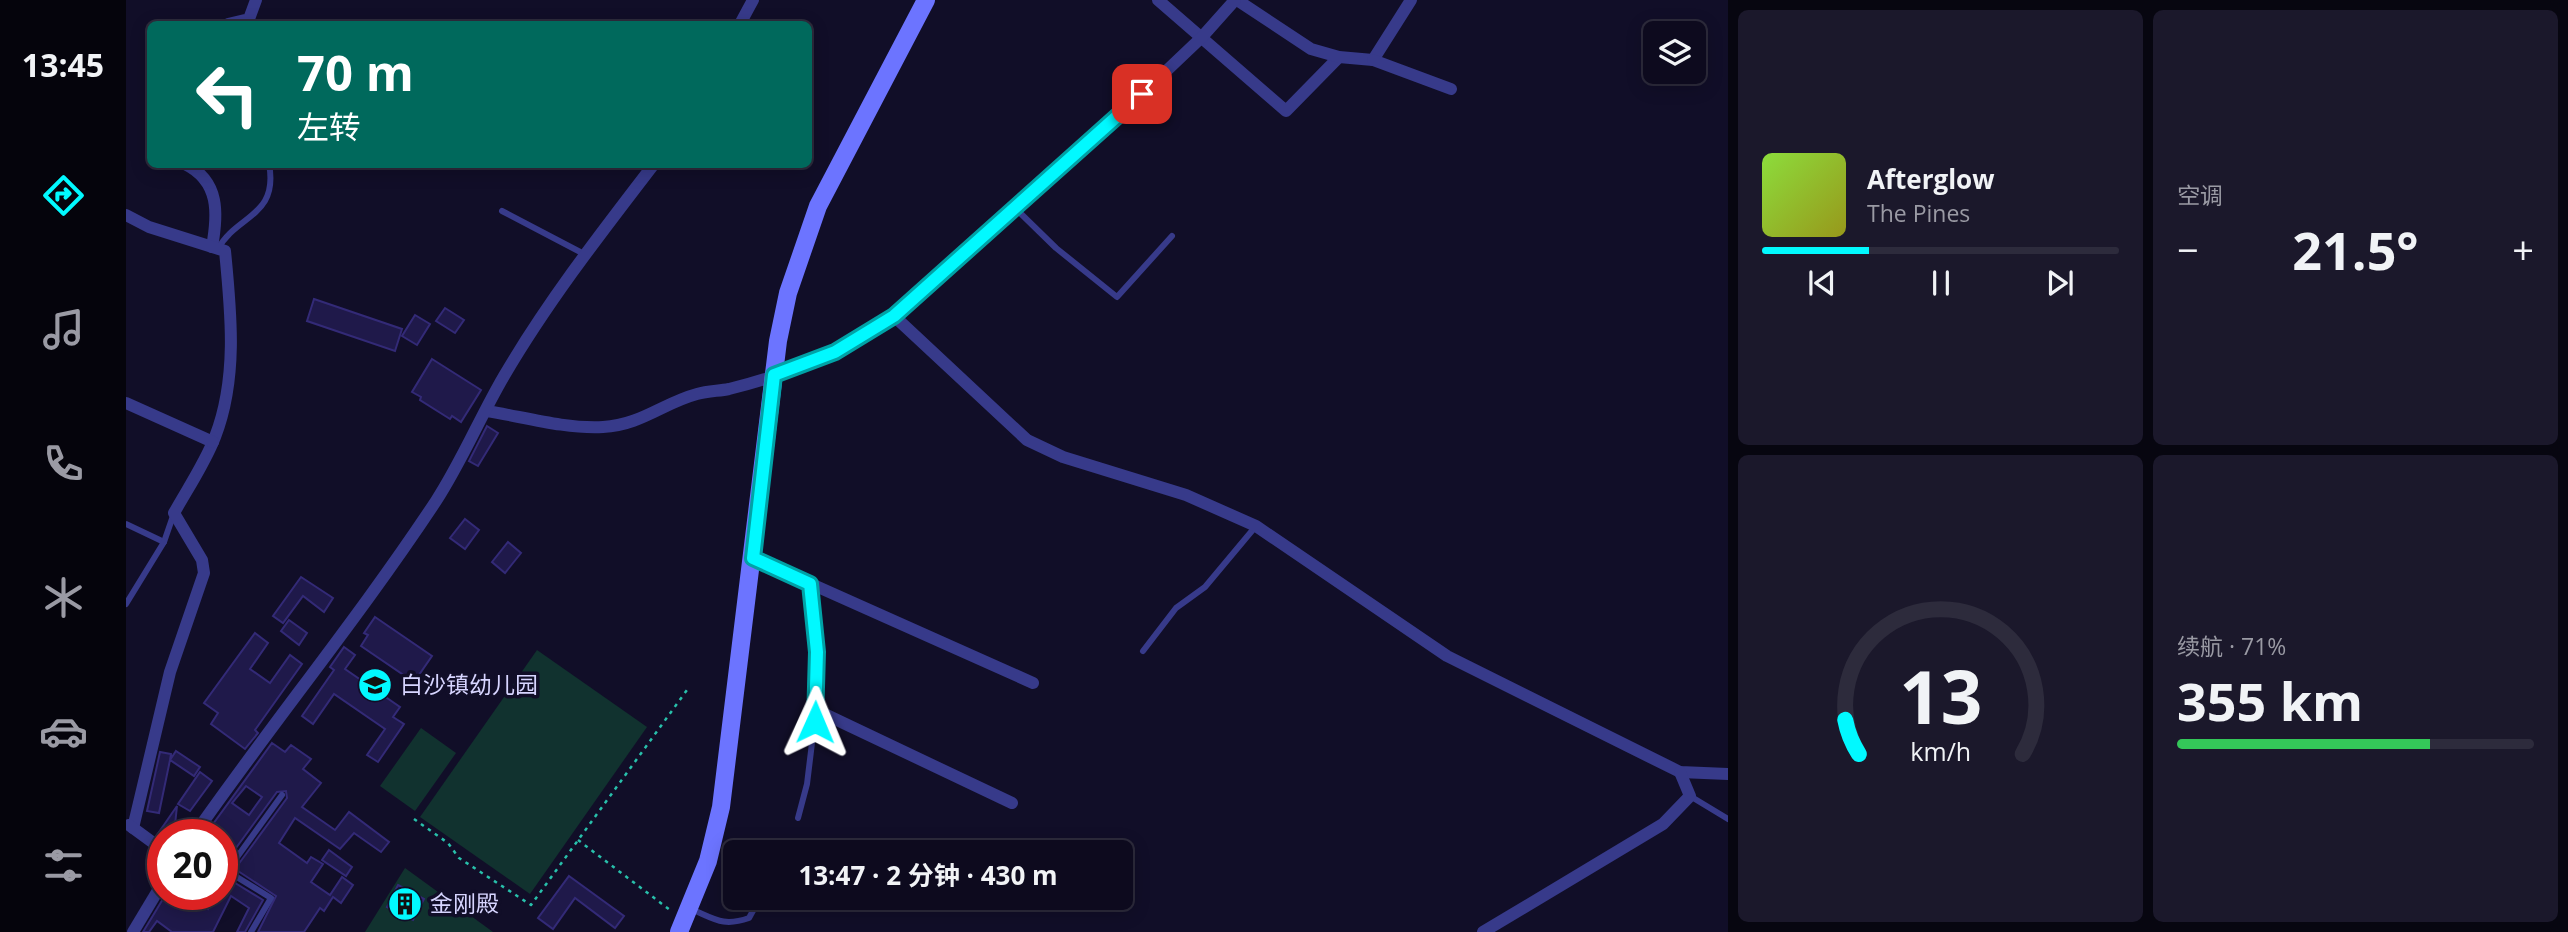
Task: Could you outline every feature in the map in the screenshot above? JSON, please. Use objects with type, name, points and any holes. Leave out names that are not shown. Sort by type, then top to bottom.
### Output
[{"type":"main road","points":[[684,920],[708,861],[721,807],[774,375],[788,293],[802,245],[818,206],[926,0]]},
{"type":"street","points":[[241,21],[249,19],[257,0]]},
{"type":"street","points":[[742,21],[753,0]]},
{"type":"street","points":[[1158,0],[1286,111],[1339,57]]},
{"type":"street","points":[[487,411],[587,428],[621,425],[650,416],[696,394],[729,389],[835,352],[894,316],[1202,37],[1236,0],[1311,49],[1339,57],[1373,60],[1451,89]]},
{"type":"street","points":[[1373,60],[1411,0]]},
{"type":"street","points":[[193,168],[200,172],[216,204],[218,213],[215,248]]},
{"type":"street","points":[[206,819],[284,710],[352,624],[437,499],[504,377],[584,254],[651,168]]},
{"type":"street","points":[[126,215],[149,227],[225,251],[232,332],[225,402],[213,442],[174,513],[202,560],[204,573],[170,672],[130,825],[147,838]]},
{"type":"street","points":[[894,316],[1027,440],[1063,457],[1185,495],[1256,526],[1447,656],[1680,772],[1728,774]]},
{"type":"street","points":[[126,403],[213,442]]},
{"type":"street","points":[[753,558],[1033,683]]},
{"type":"street","points":[[810,584],[816,642],[816,710],[1013,803]]},
{"type":"street","points":[[1483,932],[1663,824],[1690,796],[1680,772]]},
{"type":"street","points":[[133,932],[147,909]]},
{"type":"lane","points":[[215,248],[229,233],[260,211],[271,177],[270,168]]},
{"type":"lane","points":[[1014,207],[1056,248],[1117,297],[1172,236]]},
{"type":"lane","points":[[502,211],[584,254]]},
{"type":"lane","points":[[126,604],[164,542],[174,513]]},
{"type":"lane","points":[[126,524],[164,542]]},
{"type":"lane","points":[[1143,651],[1176,608],[1205,587],[1256,526]]},
{"type":"lane","points":[[798,818],[807,784],[816,710]]},
{"type":"lane","points":[[238,852],[282,795]]},
{"type":"lane","points":[[1690,796],[1728,819]]},
{"type":"lane","points":[[238,877],[271,898],[251,932]]},
{"type":"lane","points":[[684,920],[735,923],[749,918],[753,910]]},
{"type":"path","points":[[414,819],[448,843],[458,858],[531,905],[687,690]]},
{"type":"path","points":[[579,840],[684,920]]},
{"type":"green space","points":[[537,650],[647,727],[530,894],[420,817]]},
{"type":"green space","points":[[421,728],[456,753],[415,811],[380,786]]},
{"type":"green space","points":[[405,868],[493,932],[365,932]]},
{"type":"building","points":[[314,299],[402,329],[395,351],[307,321]]},
{"type":"building","points":[[445,308],[464,320],[455,333],[436,321]]},
{"type":"building","points":[[415,315],[430,324],[417,345],[402,336]]},
{"type":"building","points":[[432,359],[481,390],[461,422],[452,416],[450,419],[412,392]]},
{"type":"building","points":[[487,426],[498,433],[478,466],[469,461]]},
{"type":"building","points":[[465,519],[479,530],[465,549],[450,538]]},
{"type":"building","points":[[508,542],[521,553],[505,573],[492,562]]},
{"type":"building","points":[[301,577],[333,598],[324,612],[303,596],[283,623],[273,616]]},
{"type":"building","points":[[375,617],[432,656],[414,682],[361,646],[368,635],[364,633]]},
{"type":"building","points":[[289,620],[307,633],[299,645],[281,631]]},
{"type":"building","points":[[255,633],[268,643],[250,669],[270,683],[290,655],[302,664],[255,730],[258,733],[245,749],[211,724],[218,713],[204,703]]},
{"type":"building","points":[[344,647],[355,655],[345,669],[400,707],[393,717],[404,724],[378,762],[367,755],[385,729],[334,694],[313,724],[302,716],[334,670],[330,667]]},
{"type":"building","points":[[272,743],[285,752],[291,745],[311,759],[303,769],[321,783],[302,807],[335,830],[349,812],[389,842],[381,852],[354,833],[340,849],[295,818],[279,843],[307,863],[311,857],[323,864],[311,882],[330,895],[342,877],[353,885],[341,903],[333,897],[324,911],[320,908],[304,932],[258,932],[276,896],[238,871],[238,865],[287,798],[286,791],[277,792],[238,845],[238,819],[217,819]],"holes":[[[246,786],[262,797],[249,815],[232,803]]]},
{"type":"building","points":[[176,751],[200,767],[194,776],[170,760]]},
{"type":"building","points":[[160,752],[171,754],[159,813],[147,811]]},
{"type":"building","points":[[200,772],[212,781],[190,811],[178,804]]},
{"type":"building","points":[[177,806],[176,819],[168,819]]},
{"type":"building","points":[[329,850],[352,867],[346,876],[322,860]]},
{"type":"building","points":[[569,876],[624,916],[615,928],[575,898],[553,929],[538,918]]},
{"type":"building","points":[[238,885],[263,900],[245,932],[237,932],[249,908],[238,901]]},
{"type":"building","name":"金刚殿","points":[[398,885],[424,899],[413,920],[387,907]]},
{"type":"building","points":[[156,910],[224,910],[213,932],[172,932],[157,921],[149,932],[143,932]]},
{"type":"place","name":"白沙镇幼儿园","points":[[375,685]]},
{"type":"place","name":"金刚殿","points":[[405,904]]},
{"type":"route","points":[[815,722],[817,652],[810,584],[753,558],[774,375],[835,352],[894,316],[1142,94]]}]
